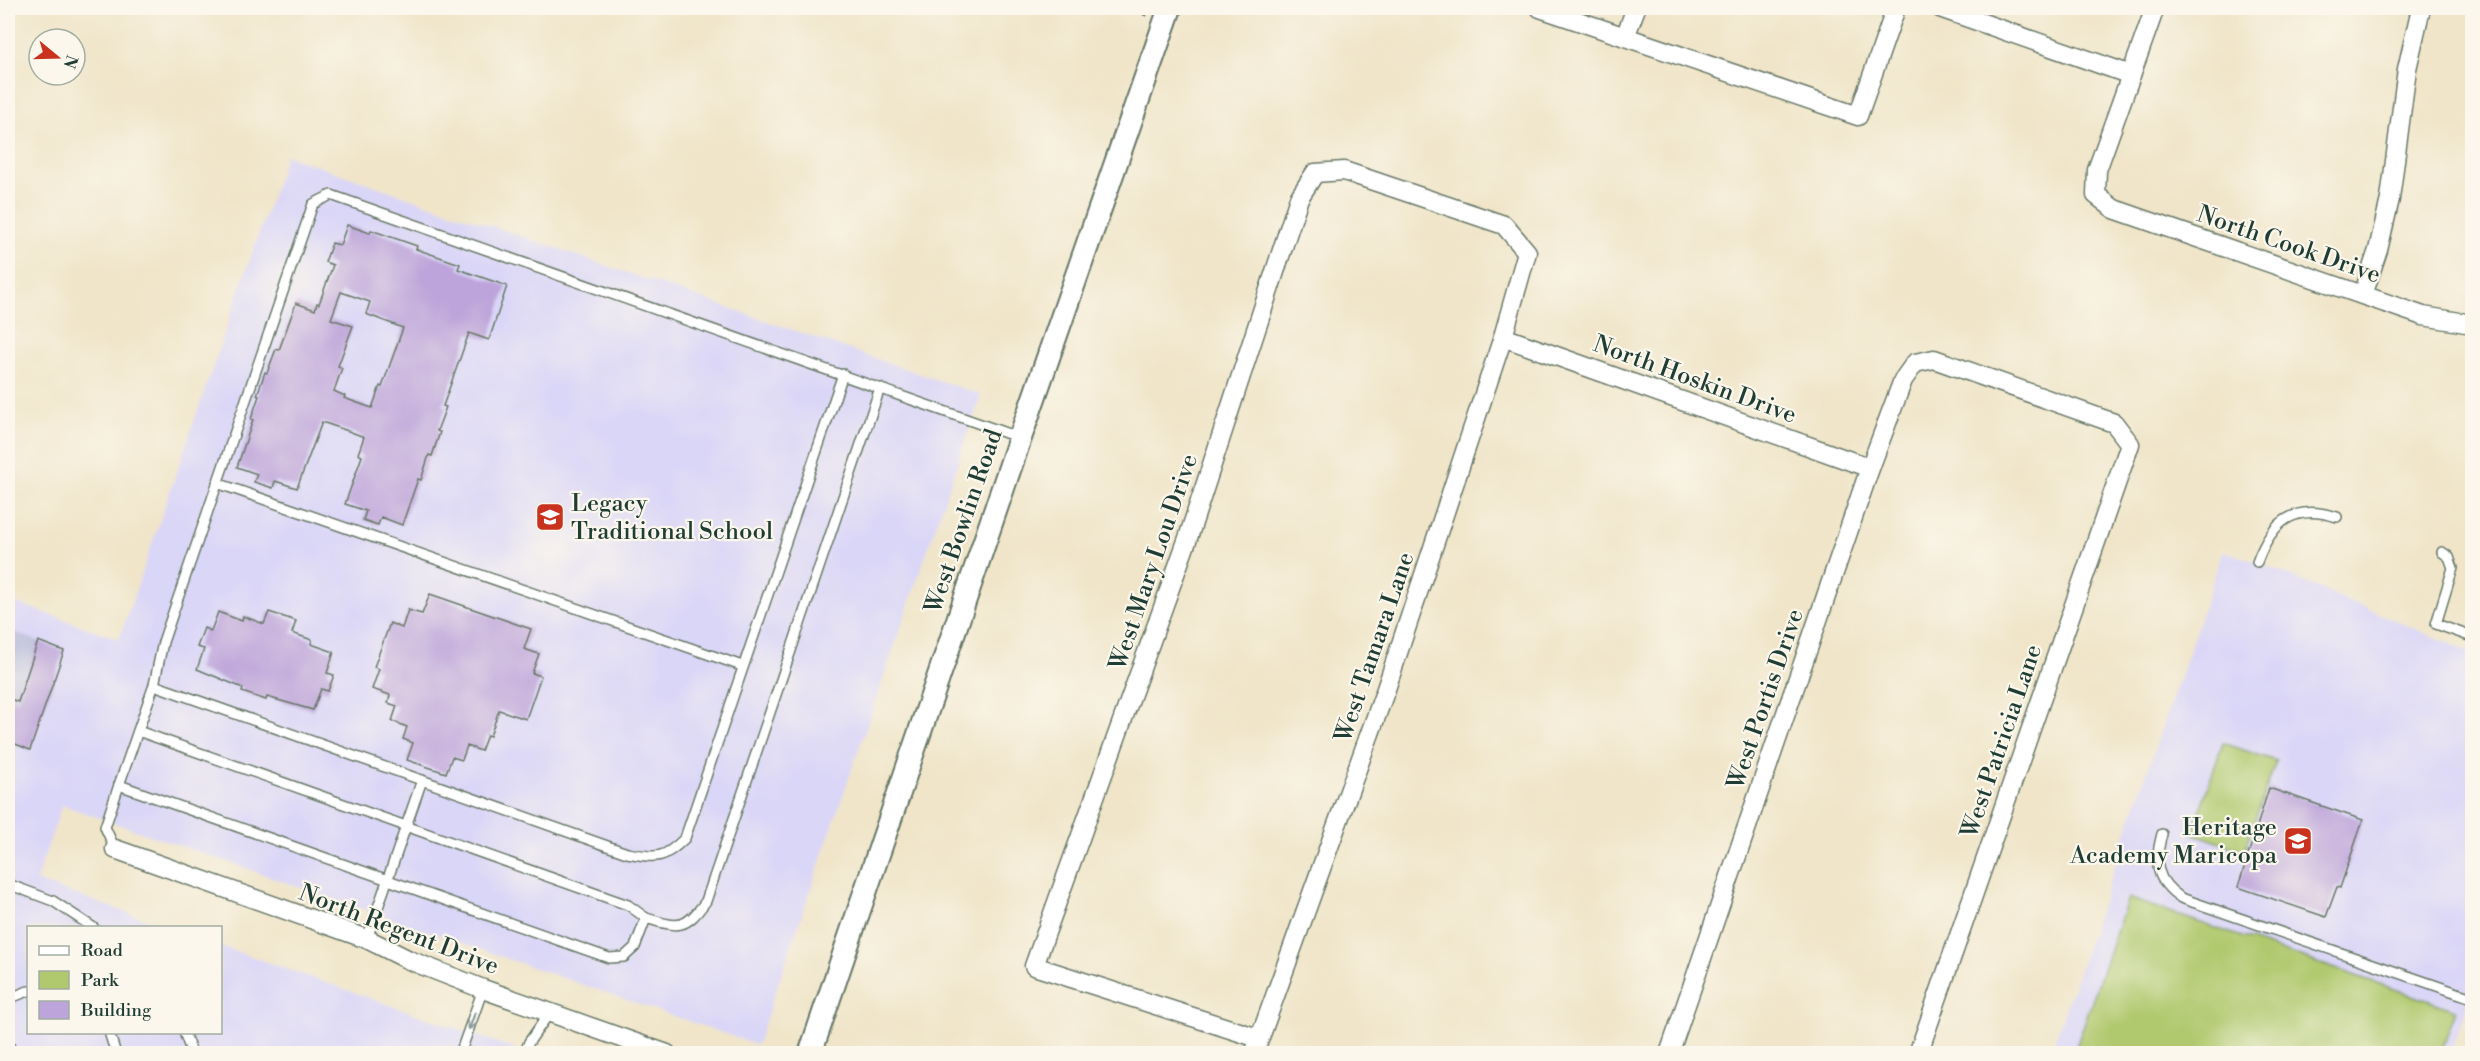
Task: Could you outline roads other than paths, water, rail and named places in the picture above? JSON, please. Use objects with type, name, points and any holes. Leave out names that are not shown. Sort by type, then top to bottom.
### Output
[{"type":"street","name":"West Bowlin Road","points":[[810,1053],[1170,8]]},
{"type":"street","points":[[1540,8],[1858,116],[1896,8]]},
{"type":"street","points":[[1625,37],[1636,8]]},
{"type":"street","points":[[1940,8],[2132,75],[2155,8]]},
{"type":"street","points":[[2363,295],[2378,250],[2390,199],[2407,69],[2421,8]]},
{"type":"street","name":"North Cook Drive","points":[[2132,75],[2097,170],[2096,195],[2114,209],[2423,316],[2472,324]]},
{"type":"street","name":"West Mary Lou Drive","points":[[1256,1046],[1034,966],[1188,538],[1299,198],[1315,173],[1344,171],[1504,225],[1527,252]]},
{"type":"street","name":"West Tamara Lane","points":[[1256,1046],[1386,689],[1503,337],[1527,252]]},
{"type":"street","name":"North Hoskin Drive","points":[[1503,337],[1870,468]]},
{"type":"street","name":"West Patricia Lane","points":[[1915,363],[1934,359],[2114,423],[2130,444],[1918,1053]]},
{"type":"street","name":"West Portis Drive","points":[[1669,1053],[1870,468],[1902,380],[1915,363]]},
{"type":"street","name":"North Regent Drive","points":[[115,849],[367,939],[410,960],[483,989],[667,1053]]},
{"type":"lane","points":[[115,849],[105,827],[154,685],[163,642],[313,204],[331,195],[1020,438]]},
{"type":"lane","points":[[154,685],[627,853],[651,857],[669,854],[685,838],[843,374]]},
{"type":"lane","points":[[138,731],[628,905],[646,918],[673,926],[692,921],[706,901],[880,388]]},
{"type":"lane","points":[[217,483],[742,666]]},
{"type":"lane","points":[[2257,562],[2271,532],[2282,521],[2296,514],[2309,512],[2337,517]]},
{"type":"lane","points":[[2442,552],[2449,557],[2453,568],[2436,624],[2472,637]]},
{"type":"lane","points":[[367,939],[422,780]]},
{"type":"lane","points":[[119,785],[609,958],[624,957],[635,946],[646,918]]},
{"type":"lane","points":[[2162,834],[2157,864],[2161,879],[2181,898],[2472,998]]},
{"type":"lane","points":[[8,884],[52,901],[92,926]]},
{"type":"lane","points":[[460,1053],[483,989]]},
{"type":"lane","points":[[8,999],[27,991]]},
{"type":"lane","points":[[524,1053],[550,1012]]},
{"type":"lane","points":[[110,1034],[116,1053]]},
{"type":"lane","points":[[185,1034],[192,1053]]},
{"type":"lane","points":[[8,1042],[12,1053]]},
{"type":"place","name":"Legacy Traditional School","points":[[550,517]]},
{"type":"place","name":"Heritage Academy Maricopa","points":[[2298,841]]}]
